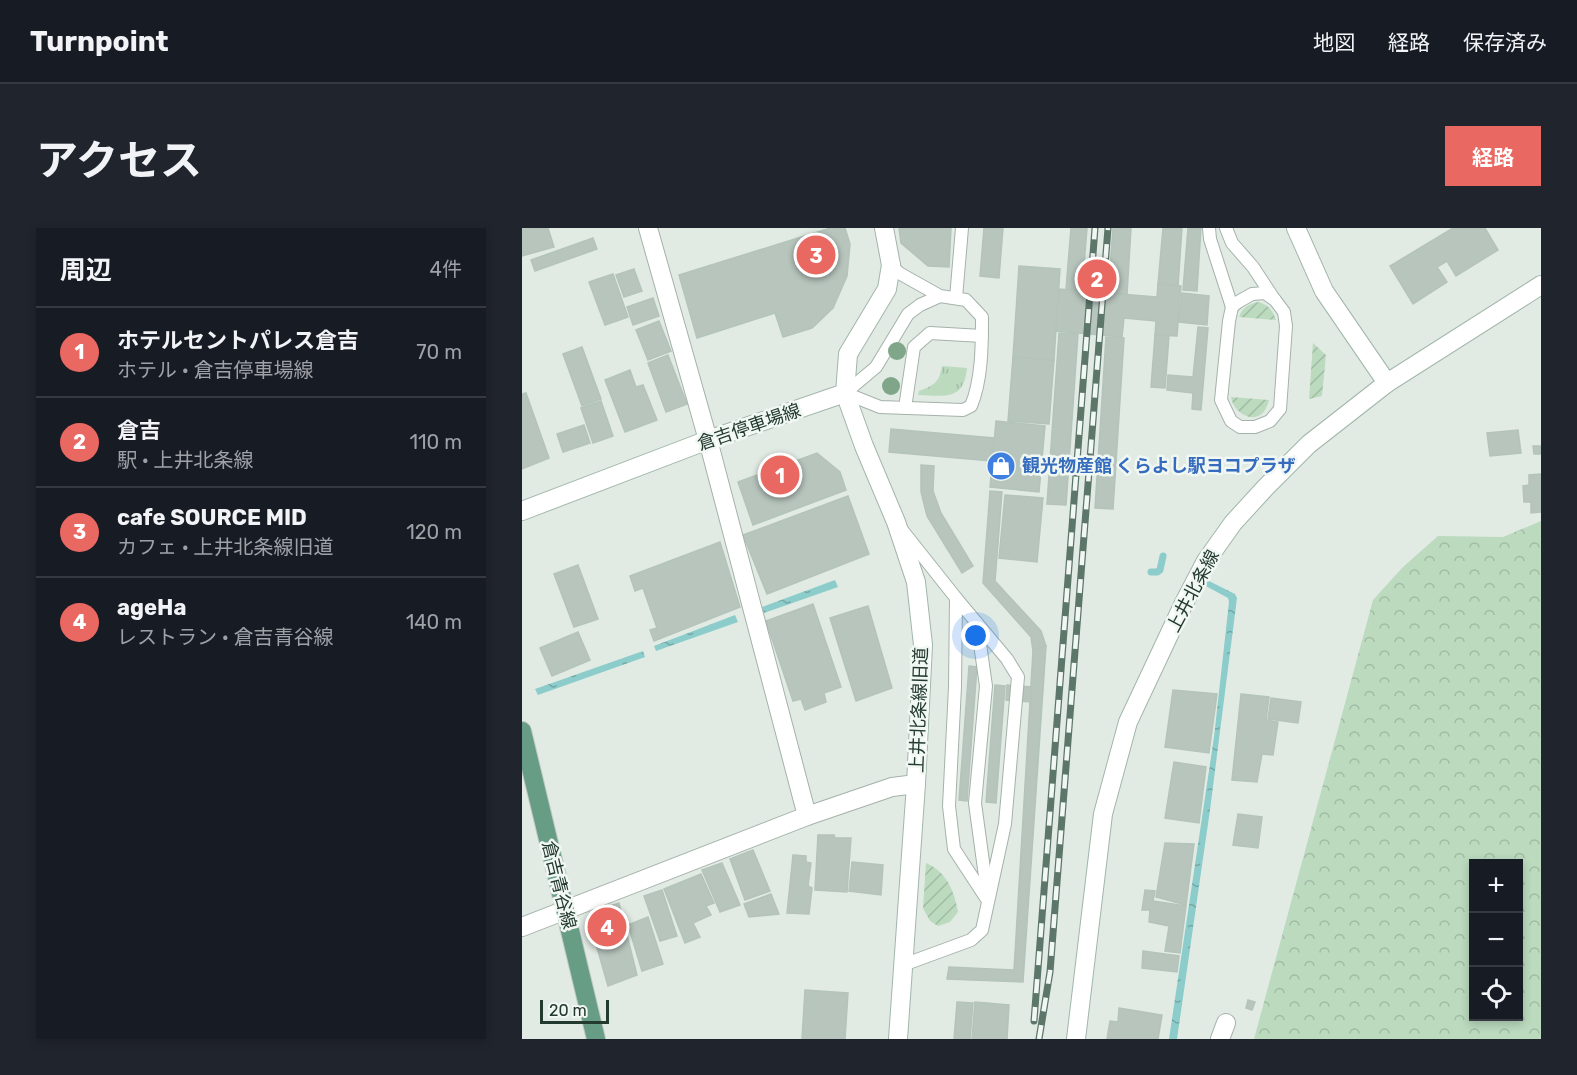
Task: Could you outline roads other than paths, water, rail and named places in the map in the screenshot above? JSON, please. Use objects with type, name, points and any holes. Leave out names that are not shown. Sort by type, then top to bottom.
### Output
[{"type":"main road","name":"倉吉青谷線","points":[[522,730],[596,1039]]},
{"type":"street","points":[[648,228],[708,440],[807,816]]},
{"type":"street","points":[[845,393],[848,354],[887,289],[891,265],[884,228]]},
{"type":"street","points":[[1296,228],[1324,291],[1387,384]]},
{"type":"street","name":"上井北条線","points":[[1076,1039],[1103,814],[1128,722],[1156,660],[1206,561],[1233,523],[1309,444],[1387,384],[1541,285]]},
{"type":"street","name":"倉吉停車場線","points":[[522,511],[708,440],[845,393]]},
{"type":"street","name":"上井北条線旧道","points":[[845,393],[864,446],[896,522],[916,582],[923,645],[916,784],[898,1039]]},
{"type":"street","points":[[522,927],[807,816],[892,788],[916,784]]},
{"type":"lane","points":[[1209,228],[1210,239],[1232,307],[1221,400],[1231,421],[1240,427],[1254,427],[1270,422],[1280,409],[1286,326],[1284,312],[1253,267],[1232,243],[1226,228]]},
{"type":"lane","points":[[956,298],[962,229]]},
{"type":"lane","points":[[891,265],[899,273],[940,296],[966,300],[982,317],[977,392],[971,406],[963,410],[880,407],[845,393],[876,367],[908,314],[920,305],[940,296]]},
{"type":"lane","points":[[1232,307],[1251,294],[1265,294],[1275,300]]},
{"type":"lane","points":[[905,408],[915,347],[930,333],[982,336]]},
{"type":"lane","points":[[896,522],[1007,659],[1018,676],[1005,824],[982,930],[971,940],[903,965]]},
{"type":"lane","points":[[956,598],[955,687],[949,806],[954,849],[988,901]]},
{"type":"lane","points":[[977,623],[986,686],[975,804],[988,901]]},
{"type":"water","points":[[835,580],[838,587],[764,613],[762,607]]},
{"type":"water","points":[[1207,580],[1235,594],[1237,598],[1210,810],[1177,1039],[1169,1039],[1214,737],[1229,602],[1228,598],[1204,585]]},
{"type":"water","points":[[735,615],[738,622],[656,651],[654,646]]},
{"type":"water","points":[[643,651],[645,657],[538,695],[535,689]]},
{"type":"waterway","points":[[1151,572],[1160,570],[1163,556]]},
{"type":"railway","points":[[1034,1021],[1095,228]]},
{"type":"railway","points":[[1039,1039],[1050,972],[1108,228]]},
{"type":"place","name":"cafe SOURCE MID","points":[[816,255]]},
{"type":"place","name":"倉吉","points":[[1097,279]]},
{"type":"place","name":"観光物産館 くらよし駅ヨコプラザ","points":[[1001,466]]},
{"type":"place","name":"ホテルセントパレス倉吉","points":[[780,475]]},
{"type":"place","name":"ageHa","points":[[607,927]]}]
